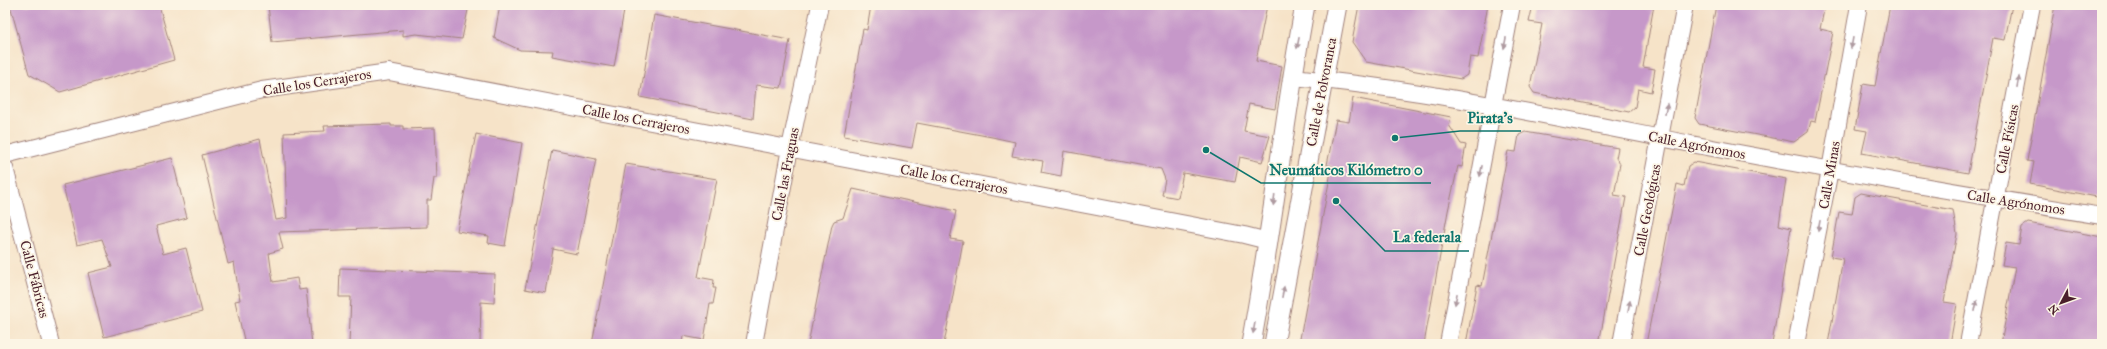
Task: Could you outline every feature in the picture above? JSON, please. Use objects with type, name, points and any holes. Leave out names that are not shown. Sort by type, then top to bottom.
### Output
[{"type":"street","name":"Calle las Fraguas","points":[[754,344],[790,148],[820,5]]},
{"type":"street","name":"Calle de Polvoranca","points":[[1251,344],[1292,77],[1305,5]]},
{"type":"street","name":"Calle de Polvoranca","points":[[1274,344],[1337,5]]},
{"type":"street","points":[[1448,344],[1512,5]]},
{"type":"street","name":"Calle Geológicas","points":[[1621,344],[1685,5]]},
{"type":"street","name":"Calle Minas","points":[[1796,344],[1830,170],[1859,5]]},
{"type":"street","name":"Calle Físicas","points":[[1968,344],[2032,5]]},
{"type":"street","name":"Calle los Cerrajeros","points":[[5,155],[262,90],[389,72],[1244,235],[1268,241]]},
{"type":"street","name":"Calle Agrónomos","points":[[1292,77],[1323,80],[1494,105],[1830,170],[2102,216]]},
{"type":"street","name":"Calle Fábricas","points":[[5,168],[52,344]]},
{"type":"building","points":[[10,5],[159,5],[174,60],[60,92],[29,74]]},
{"type":"building","points":[[268,5],[469,5],[462,39],[416,34],[403,36],[403,30],[272,42]]},
{"type":"building","points":[[500,5],[625,5],[614,67],[552,56],[553,51],[520,50],[494,38]]},
{"type":"building","points":[[871,5],[1267,5],[1256,61],[1282,66],[1275,109],[1249,104],[1244,131],[1270,136],[1262,162],[1240,157],[1235,182],[1183,173],[1178,198],[1162,195],[1165,179],[1161,169],[1064,151],[1061,176],[1041,172],[1043,161],[1012,156],[1015,142],[917,123],[912,148],[844,136],[863,29],[867,30]]},
{"type":"building","points":[[1359,5],[1488,5],[1478,58],[1470,57],[1467,75],[1461,79],[1366,62],[1352,42]]},
{"type":"building","points":[[1533,5],[1654,5],[1643,67],[1655,69],[1651,92],[1638,89],[1635,107],[1629,112],[1534,93],[1530,87],[1542,24],[1529,22]]},
{"type":"building","points":[[1716,5],[1825,5],[1820,29],[1833,32],[1815,122],[1811,121],[1808,132],[1794,142],[1699,124],[1695,118]]},
{"type":"building","points":[[1890,5],[2012,5],[2005,40],[1993,38],[1968,173],[1862,153],[1867,131],[1855,129],[1863,84],[1875,86]]},
{"type":"building","points":[[2055,5],[2102,5],[2102,198],[2030,184],[2034,162],[2027,161]]},
{"type":"building","points":[[654,15],[790,40],[781,88],[756,85],[753,119],[640,97]]},
{"type":"building","points":[[1353,98],[1451,117],[1449,125],[1461,144],[1466,145],[1462,167],[1458,166],[1448,211],[1424,344],[1299,344],[1332,166],[1327,165],[1336,120],[1349,122]]},
{"type":"building","points":[[391,124],[391,126],[403,126],[403,129],[435,128],[437,178],[434,178],[431,200],[427,200],[427,227],[279,232],[283,249],[269,253],[273,282],[297,278],[299,290],[306,289],[312,344],[245,344],[235,301],[240,300],[234,262],[228,264],[202,155],[260,139],[276,220],[287,218],[284,133],[325,131],[324,126]]},
{"type":"building","points":[[1525,132],[1618,148],[1616,158],[1620,164],[1614,195],[1626,197],[1599,344],[1466,344],[1477,285],[1482,286],[1508,151],[1516,152],[1519,135]]},
{"type":"building","points":[[476,134],[522,143],[505,246],[488,243],[489,236],[457,231]]},
{"type":"building","points":[[552,150],[596,159],[577,254],[553,249],[546,293],[525,289]]},
{"type":"building","points":[[172,158],[187,218],[156,226],[163,254],[186,248],[202,312],[104,337],[88,273],[112,267],[102,239],[77,245],[63,185]]},
{"type":"building","points":[[1694,162],[1786,179],[1779,225],[1791,228],[1772,344],[1646,344],[1677,184],[1684,186],[1688,166]]},
{"type":"building","points":[[626,164],[717,179],[698,277],[714,280],[713,288],[716,288],[713,304],[710,304],[704,340],[683,336],[682,344],[592,344]]},
{"type":"building","points":[[853,189],[956,211],[950,239],[963,241],[944,344],[808,344],[832,225],[834,221],[843,218]]},
{"type":"building","points":[[1861,193],[1953,210],[1957,234],[1944,302],[1957,304],[1950,344],[1828,344],[1843,259],[1831,257],[1839,212],[1852,214],[1855,197]]},
{"type":"building","points":[[2028,223],[2102,237],[2102,344],[2001,344],[2015,267],[2002,265],[2006,243],[2019,245],[2022,227]]},
{"type":"building","points":[[340,268],[495,274],[494,303],[481,302],[480,344],[349,344],[351,297],[339,297]]},
{"type":"place","name":"Pirata's","points":[[1395,138]]},
{"type":"place","name":"Neumáticos Kilómetro 0","points":[[1206,150]]},
{"type":"place","name":"La federala","points":[[1336,201]]}]
